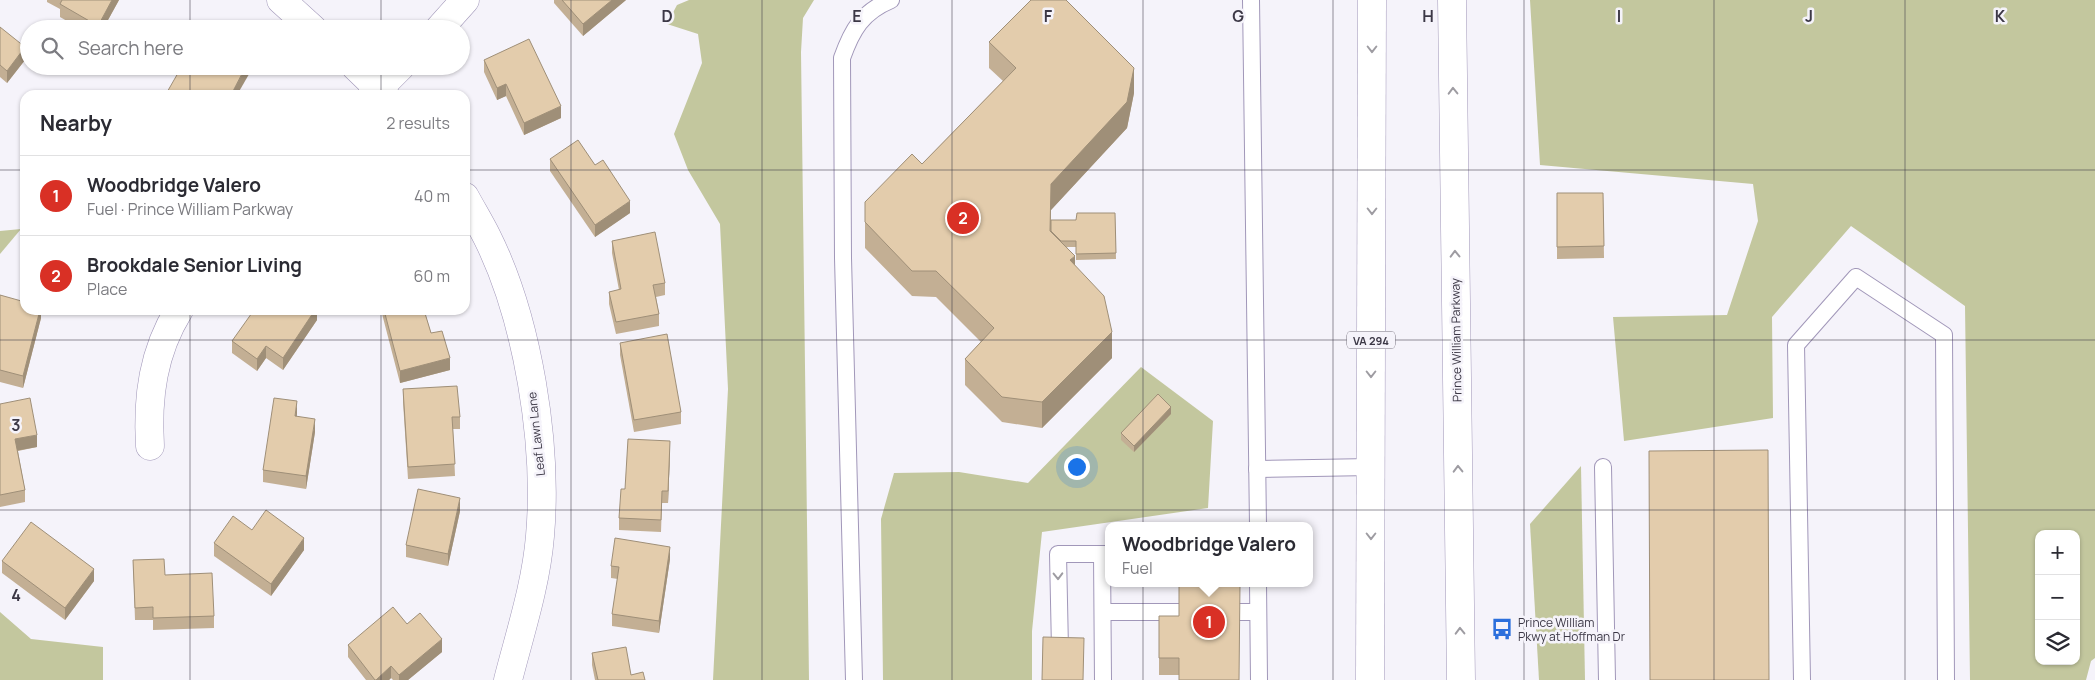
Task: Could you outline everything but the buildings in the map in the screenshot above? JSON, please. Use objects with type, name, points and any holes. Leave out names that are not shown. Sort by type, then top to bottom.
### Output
[{"type":"main road","points":[[281,0],[303,20]]},
{"type":"main road","points":[[446,20],[465,0]]},
{"type":"main road","name":"VA 294","points":[[1370,680],[1372,0]]},
{"type":"main road","name":"Prince William Parkway","points":[[1452,0],[1461,680]]},
{"type":"main road","points":[[363,75],[376,90]]},
{"type":"main road","points":[[381,90],[394,75]]},
{"type":"main road","name":"Leaf Lawn Lane","points":[[470,206],[487,238],[510,294],[526,358],[538,430],[541,488],[540,536],[534,579],[508,680]]},
{"type":"main road","points":[[150,446],[148,418],[151,381],[159,352],[178,315]]},
{"type":"lane","points":[[854,680],[843,258],[842,58],[850,35],[861,20],[879,5],[891,0]]},
{"type":"lane","points":[[1251,0],[1258,522]]},
{"type":"lane","points":[[1802,680],[1796,345],[1856,277],[1944,335],[1946,680]]},
{"type":"lane","points":[[1257,469],[1371,467]]},
{"type":"lane","points":[[1603,467],[1607,680]]},
{"type":"lane","points":[[1060,649],[1058,554],[1105,554]]},
{"type":"lane","points":[[1103,680],[1105,573]]},
{"type":"lane","points":[[1258,587],[1259,680]]},
{"type":"lane","points":[[1103,612],[1179,612]]},
{"type":"lane","points":[[1240,612],[1258,612]]},
{"type":"green space","points":[[689,0],[814,0],[803,18],[801,52],[809,680],[713,680],[728,389],[720,224],[688,170],[674,134],[702,63],[698,34],[667,24],[677,5]]},
{"type":"green space","points":[[1530,0],[2095,0],[2095,658],[2091,661],[2086,680],[1970,680],[1965,306],[1851,226],[1772,317],[1773,418],[1624,441],[1613,317],[1727,315],[1758,221],[1753,184],[1540,165]]},
{"type":"green space","points":[[20,229],[0,254],[0,231]]},
{"type":"green space","points":[[1141,367],[1213,421],[1208,508],[1042,532],[1032,631],[1032,680],[883,680],[881,519],[894,473],[959,472],[1028,483]]},
{"type":"green space","points":[[1581,466],[1585,680],[1539,680],[1530,524]]},
{"type":"green space","points":[[0,612],[31,639],[103,647],[103,680],[0,680]]},
{"type":"place","name":"Brookdale Senior Living","points":[[963,218]]},
{"type":"place","name":"Woodbridge Valero","points":[[1209,622]]},
{"type":"place","name":"Prince William Pkwy at Hoffman Dr","points":[[1502,629]]}]
